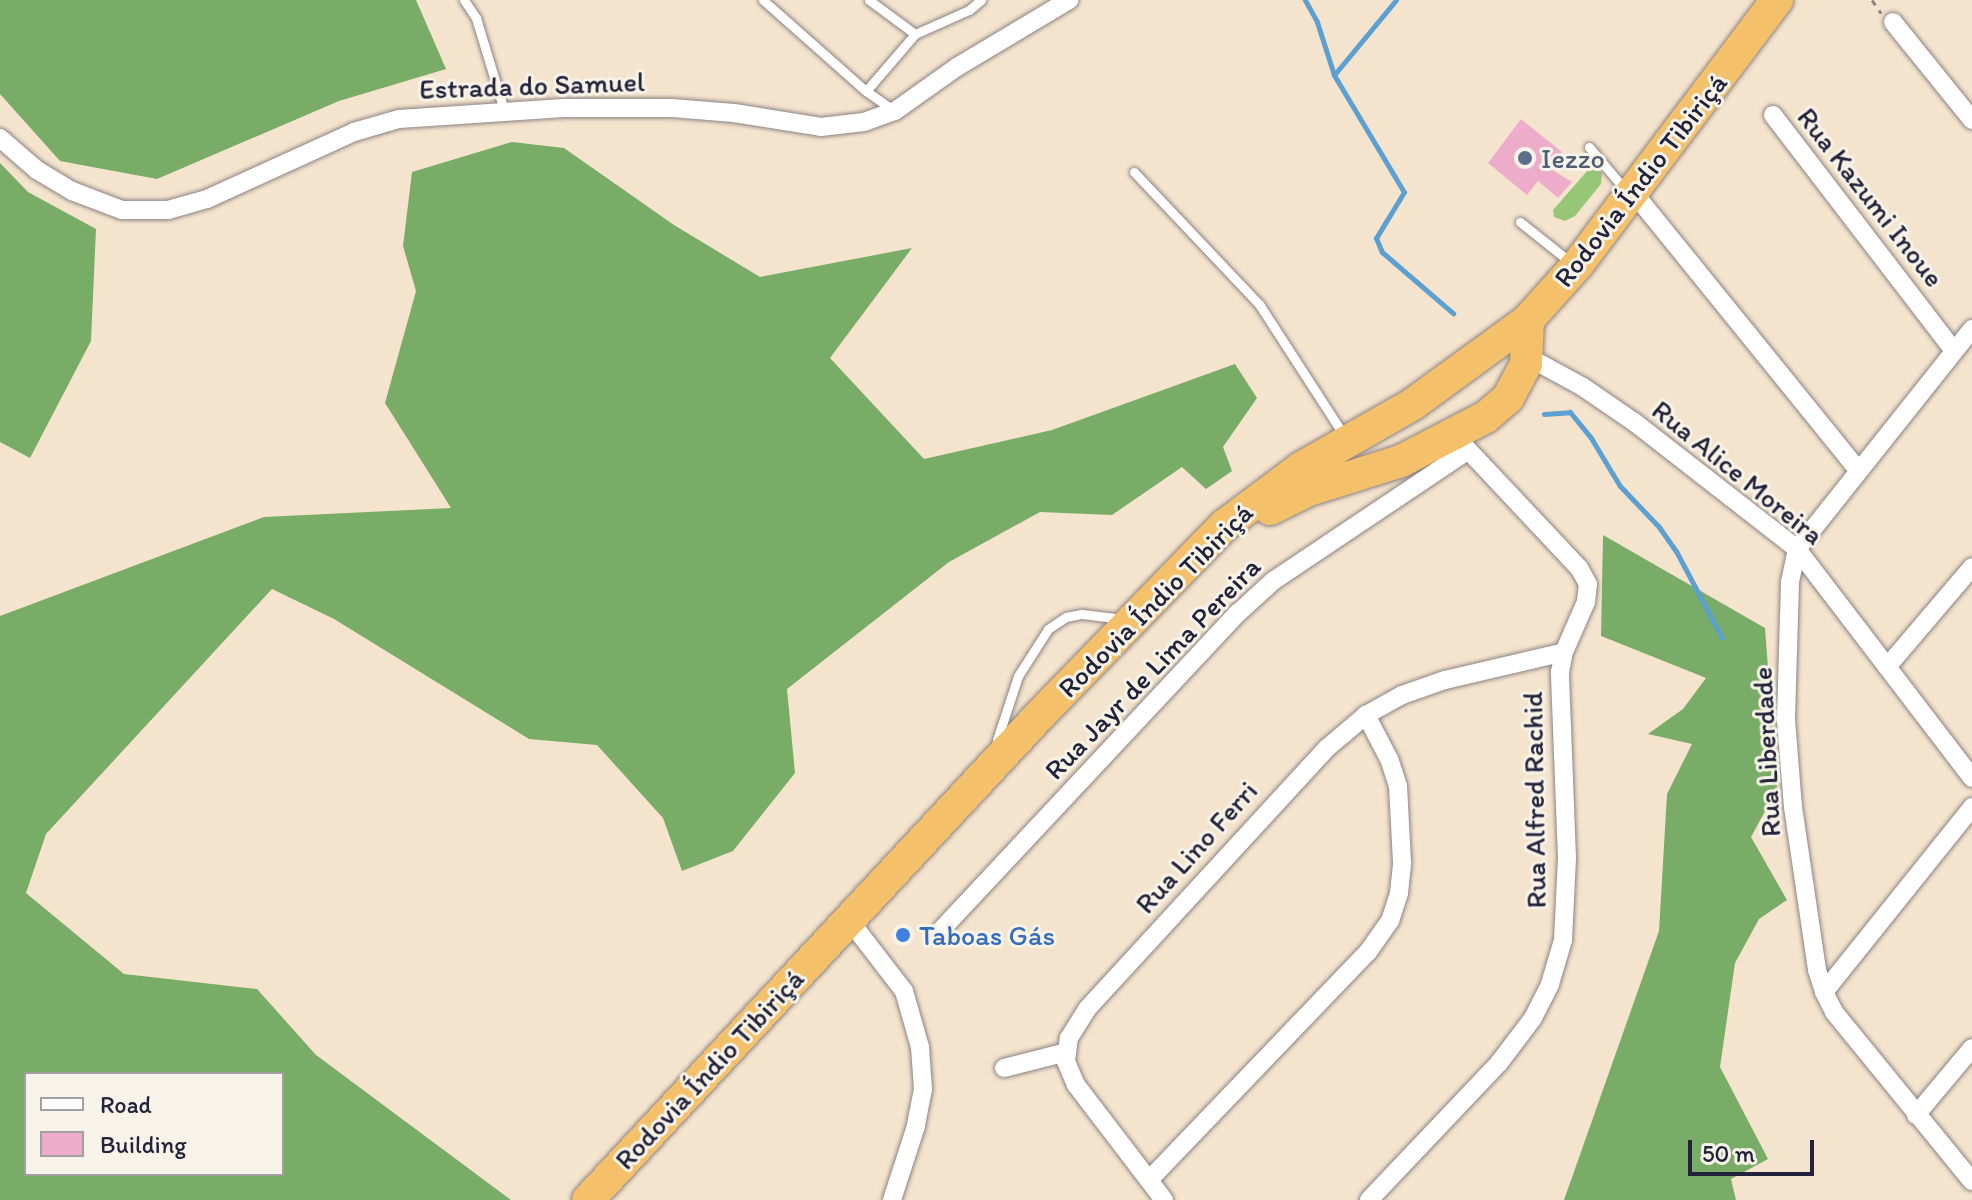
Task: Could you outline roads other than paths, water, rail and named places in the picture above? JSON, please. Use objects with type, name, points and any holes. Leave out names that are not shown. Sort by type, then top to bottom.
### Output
[{"type":"highway","name":"Rodovia Índio Tibiriçá","points":[[588,1200],[744,1029],[850,921],[1039,716],[1225,525],[1290,475],[1413,404],[1528,320],[1578,264],[1755,0]]},
{"type":"highway","name":"Rodovia Índio Tibiriçá","points":[[567,1200],[646,1109],[1113,618],[1219,514],[1251,487],[1340,429],[1513,307],[1564,257],[1628,189],[1777,0]]},
{"type":"highway","points":[[1207,543],[1309,490],[1461,443],[1508,398],[1528,357],[1528,320]]},
{"type":"street","name":"Estrada do Samuel","points":[[0,138],[37,170],[72,191],[122,210],[168,210],[207,199],[354,132],[399,119],[504,110],[672,108],[734,113],[821,127],[864,122],[895,111],[957,67],[1069,0]]},
{"type":"street","points":[[1893,22],[1972,120]]},
{"type":"street","name":"Rua Kazumi Inoue","points":[[1773,115],[1954,351]]},
{"type":"street","points":[[1628,189],[1858,470]]},
{"type":"street","name":"Rua Liberdade","points":[[1972,329],[1797,549],[1790,583],[1786,720],[1793,807],[1817,970],[1824,992],[1834,1012],[1972,1181]]},
{"type":"street","name":"Rua Alice Moreira","points":[[1528,357],[1634,422],[1797,549],[1972,778]]},
{"type":"street","name":"Rua Alfred Rachid","points":[[1369,1200],[1499,1063],[1533,1018],[1550,984],[1563,940],[1567,858],[1559,701],[1564,652],[1586,602],[1588,584],[1579,568],[1461,443]]},
{"type":"street","name":"Rua Jayr de Lima Pereira","points":[[942,929],[1238,613],[1273,581],[1461,443]]},
{"type":"street","points":[[1887,667],[1972,567]]},
{"type":"street","name":"Rua Lino Ferri","points":[[1067,1052],[1069,1038],[1087,1009],[1327,748],[1366,715],[1402,695],[1445,680],[1564,652]]},
{"type":"street","points":[[1149,1180],[1368,952],[1390,921],[1399,893],[1402,862],[1398,786],[1389,759],[1366,715]]},
{"type":"street","points":[[1824,992],[1972,807]]},
{"type":"street","points":[[850,921],[904,991],[920,1047],[923,1089],[916,1126],[892,1200]]},
{"type":"street","points":[[1916,1115],[1972,1048]]},
{"type":"street","points":[[1004,1068],[1067,1052],[1066,1061],[1076,1085],[1164,1200]]},
{"type":"lane","points":[[464,0],[476,18],[504,110]]},
{"type":"lane","points":[[763,0],[866,91],[895,111]]},
{"type":"lane","points":[[869,0],[915,34]]},
{"type":"lane","points":[[866,91],[915,34],[969,10],[981,0]]},
{"type":"lane","points":[[1589,147],[1628,189]]},
{"type":"lane","points":[[1134,172],[1259,304],[1340,429]]},
{"type":"lane","points":[[1520,222],[1564,257]]},
{"type":"waterway","points":[[1305,0],[1317,22],[1334,75],[1404,192],[1376,238],[1382,252],[1453,313]]},
{"type":"waterway","points":[[1334,75],[1396,0]]},
{"type":"waterway","points":[[1544,414],[1570,412],[1591,438],[1620,486],[1659,527],[1676,551],[1722,638]]},
{"type":"place","name":"Iezzo","points":[[1525,158]]},
{"type":"place","name":"Taboas Gás","points":[[903,935]]}]
